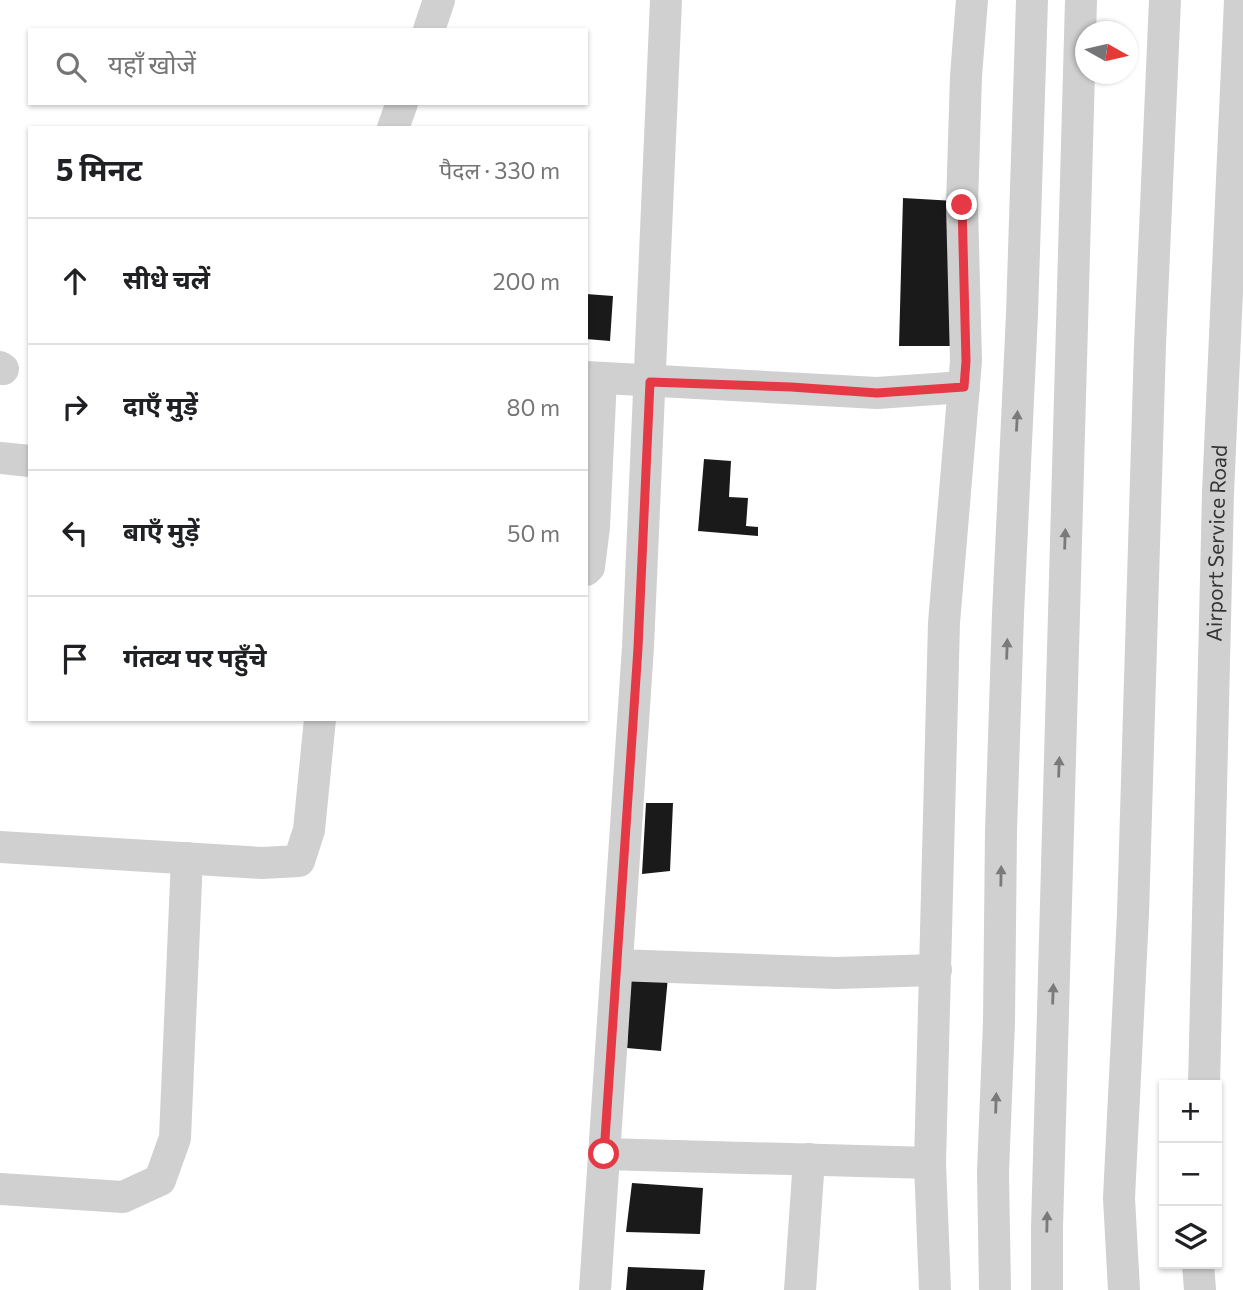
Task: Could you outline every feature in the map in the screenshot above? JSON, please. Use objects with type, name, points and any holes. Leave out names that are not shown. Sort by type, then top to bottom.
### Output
[{"type":"street","points":[[430,28],[439,0]]},
{"type":"street","points":[[595,1290],[638,648],[666,0]]},
{"type":"street","points":[[935,1290],[930,1163],[944,623],[966,361],[962,205],[966,76],[972,0]]},
{"type":"street","points":[[995,1290],[993,1172],[1008,614],[1022,314],[1032,0]]},
{"type":"street","points":[[1047,1290],[1081,0]]},
{"type":"street","points":[[1124,1290],[1119,1198],[1133,914],[1150,345],[1165,0]]},
{"type":"street","name":"Airport Service Road","points":[[1204,1080],[1219,493],[1240,0]]},
{"type":"street","points":[[394,126],[401,105]]},
{"type":"street","points":[[588,568],[594,527],[594,377],[877,393],[964,387]]},
{"type":"street","points":[[0,458],[28,461]]},
{"type":"street","points":[[0,847],[262,863],[299,861],[309,830],[320,721]]},
{"type":"street","points":[[0,1189],[123,1197],[160,1180],[175,1138],[187,858]]},
{"type":"street","points":[[617,965],[836,973],[936,971]]},
{"type":"street","points":[[604,1154],[930,1163]]},
{"type":"street","points":[[800,1290],[809,1159]]},
{"type":"street","points":[[1198,1269],[1200,1290]]},
{"type":"building","points":[[903,198],[955,201],[951,346],[899,346]]},
{"type":"building","points":[[588,294],[613,296],[610,341],[588,339]]},
{"type":"building","points":[[704,459],[731,461],[729,497],[748,498],[746,526],[758,527],[758,536],[698,531]]},
{"type":"building","points":[[646,803],[673,803],[670,871],[642,874]]},
{"type":"building","points":[[630,975],[668,977],[661,1051],[627,1048]]},
{"type":"building","points":[[632,1183],[703,1188],[700,1234],[626,1232]]},
{"type":"building","points":[[628,1267],[705,1270],[703,1290],[626,1290]]},
{"type":"route","points":[[604,1154],[638,648],[650,382],[877,393],[964,387],[966,361],[962,205]]}]
